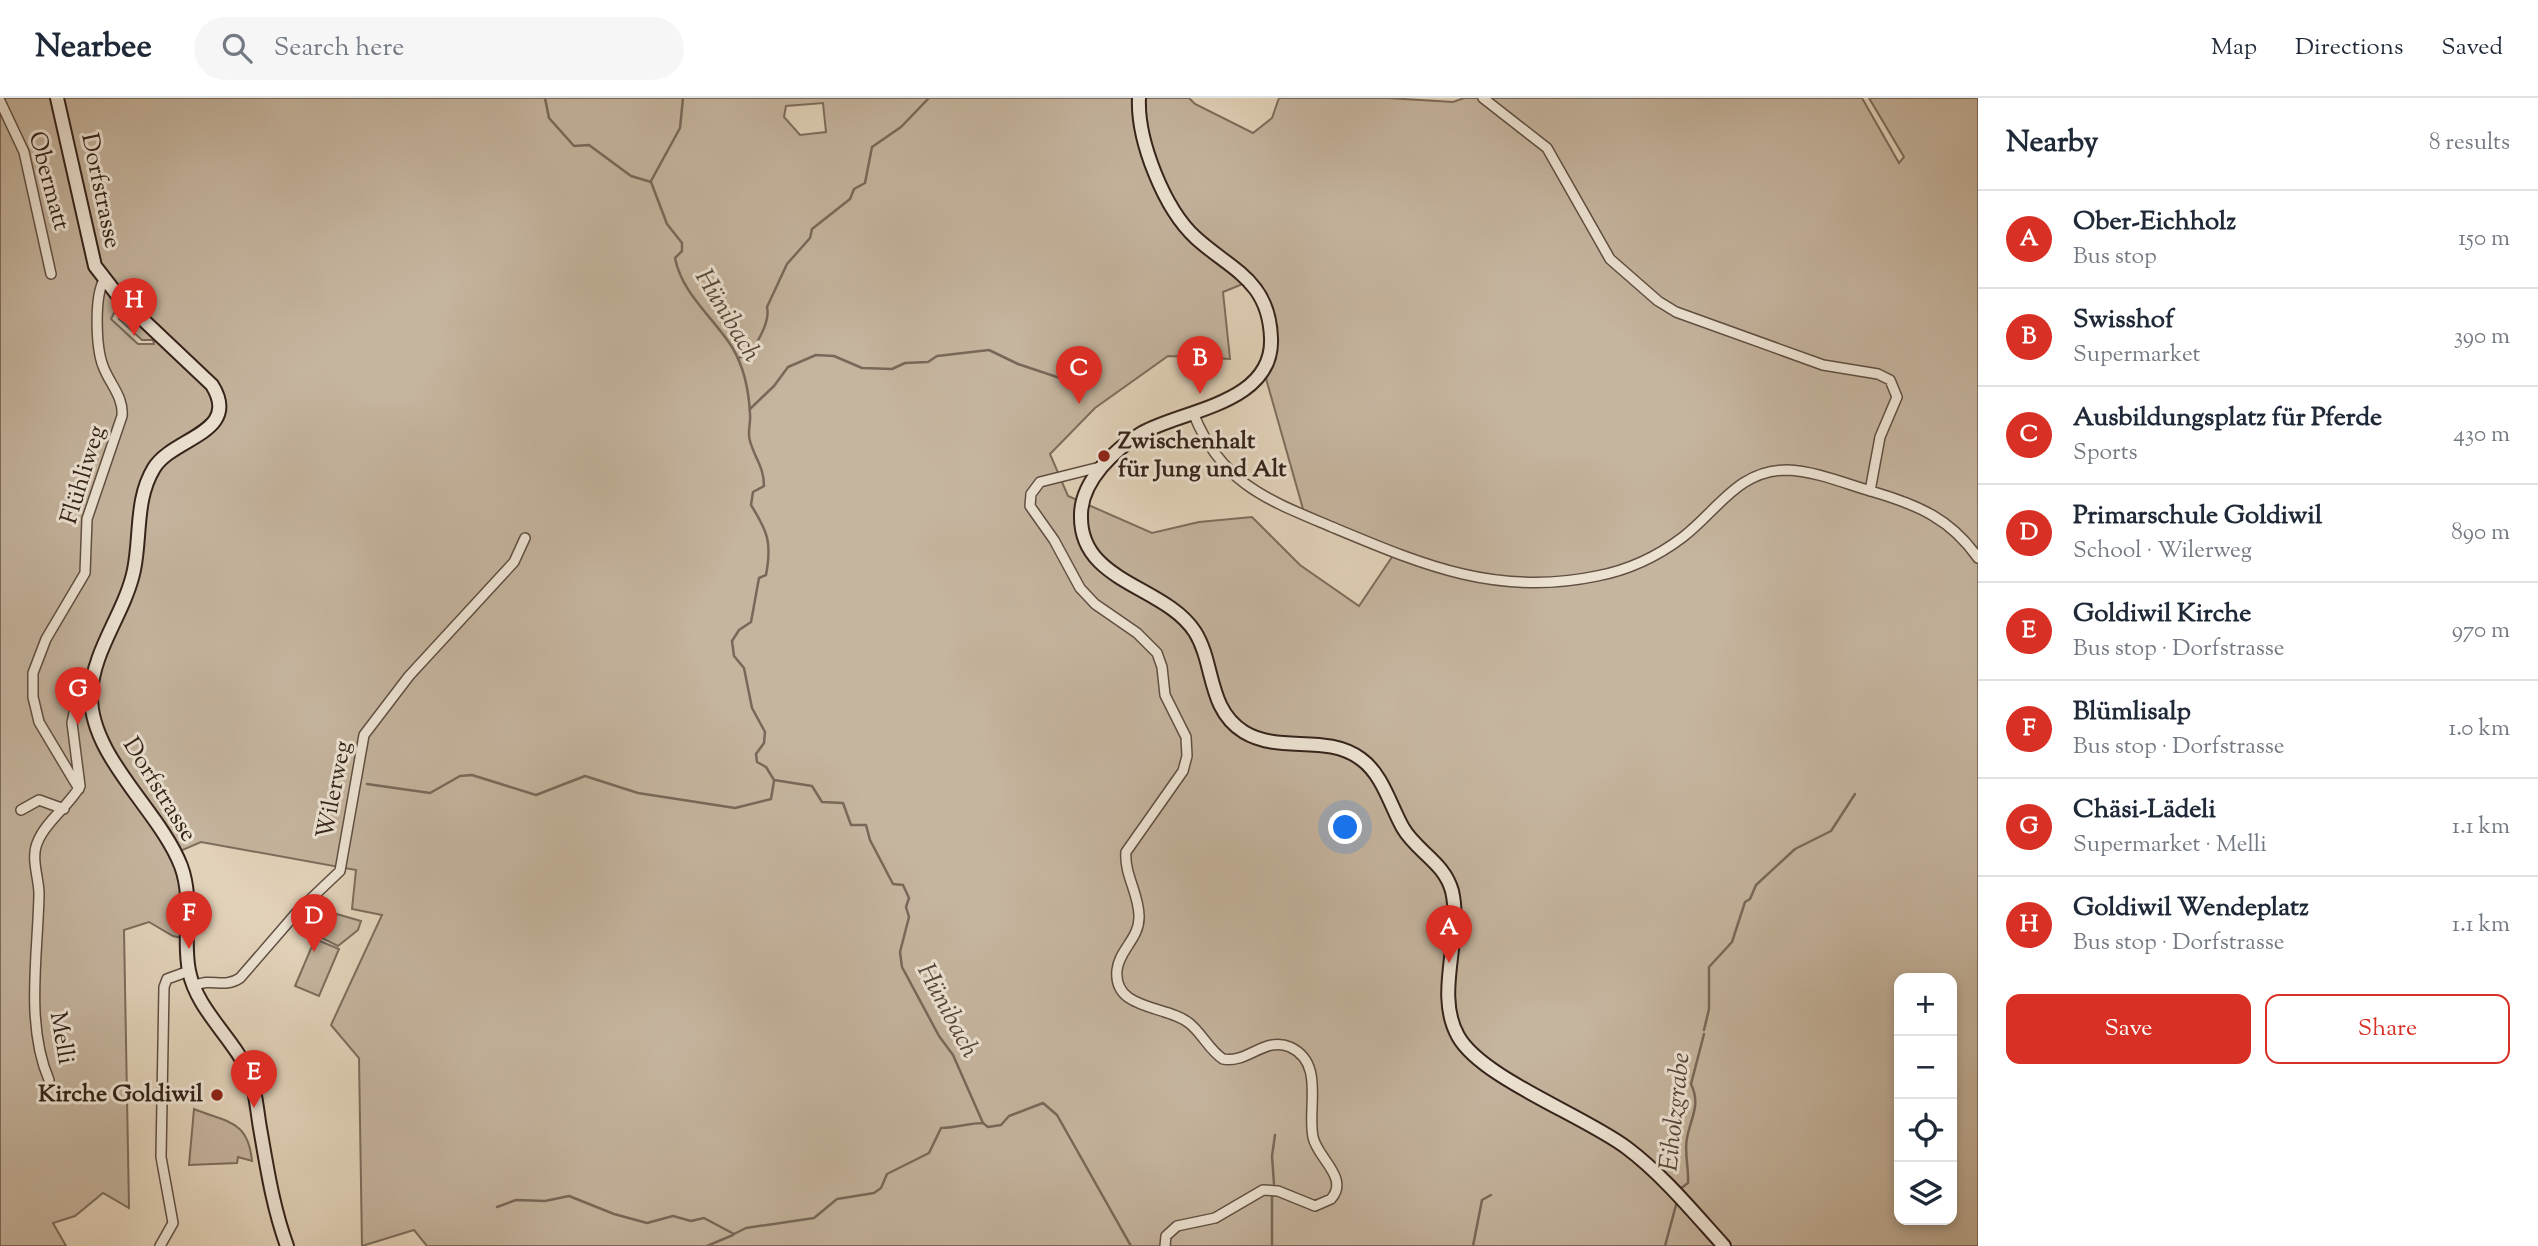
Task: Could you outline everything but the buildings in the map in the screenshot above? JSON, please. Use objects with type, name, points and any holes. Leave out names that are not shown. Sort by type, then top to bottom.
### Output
[{"type":"street","name":"Dorfstrasse","points":[[57,98],[77,181],[89,249],[104,280],[207,380],[216,393],[219,408],[210,427],[162,458],[146,483],[134,572],[96,667],[91,694],[93,716],[101,736],[181,866],[188,894],[189,971],[195,986],[250,1076],[273,1197],[288,1246]]},
{"type":"street","points":[[1139,98],[1139,121],[1147,149],[1175,211],[1197,239],[1244,274],[1260,299],[1269,325],[1271,348],[1257,375],[1230,398],[1140,435],[1105,465],[1089,484],[1083,499],[1081,521],[1086,542],[1105,567],[1182,618],[1194,630],[1218,702],[1230,721],[1242,731],[1265,741],[1338,747],[1361,759],[1381,782],[1408,835],[1446,875],[1454,904],[1450,1012],[1464,1045],[1486,1066],[1632,1152],[1724,1246]]},
{"type":"street","points":[[1483,98],[1550,151],[1607,255],[1658,301],[1676,312],[1778,346],[1823,365],[1878,374],[1890,380],[1897,397],[1880,438],[1870,491]]},
{"type":"street","name":"Obermatt","points":[[0,101],[24,152],[51,274]]},
{"type":"street","name":"Flühliweg","points":[[79,789],[39,722],[32,682],[41,648],[85,573],[87,519],[122,416],[122,404],[104,370],[100,354],[99,292],[104,280]]},
{"type":"street","points":[[1194,415],[1209,448],[1224,467],[1256,493],[1397,555],[1433,568],[1486,580],[1574,580],[1633,565],[1661,552],[1684,536],[1721,499],[1744,481],[1769,472],[1800,471],[1930,512],[1955,529],[1973,548],[1978,558]]},
{"type":"street","points":[[1105,465],[1046,478],[1034,487],[1030,497],[1031,510],[1054,540],[1080,588],[1100,609],[1137,633],[1157,653],[1162,667],[1165,695],[1186,737],[1187,756],[1183,771],[1126,852],[1126,863],[1137,898],[1139,918],[1135,935],[1118,964],[1118,980],[1126,994],[1136,1003],[1186,1020],[1223,1059],[1235,1060],[1275,1044],[1291,1048],[1301,1055],[1313,1078],[1314,1140],[1336,1177],[1337,1184],[1331,1199],[1315,1206],[1278,1191],[1258,1191],[1215,1218],[1177,1226],[1166,1236],[1165,1246]]},
{"type":"street","name":"Wilerweg","points":[[195,986],[201,982],[231,984],[240,978],[298,911],[340,871],[364,735],[408,677],[514,562],[525,538]]},
{"type":"street","points":[[79,789],[79,765],[72,732],[72,713],[77,698],[91,694]]},
{"type":"street","name":"Melli","points":[[49,1080],[40,1059],[35,1024],[39,895],[36,848],[40,836],[79,789]]},
{"type":"street","points":[[22,810],[39,800],[64,808]]},
{"type":"street","points":[[160,1246],[173,1223],[161,1157],[164,987],[167,979],[189,971]]},
{"type":"shaded area","points":[[0,98],[1189,98],[1195,104],[1253,133],[1272,118],[1279,98],[1388,98],[1453,102],[1464,98],[1862,98],[1899,163],[1904,157],[1869,98],[1978,98],[1978,1246],[427,1246],[414,1230],[362,1246],[359,1058],[331,1025],[382,915],[352,909],[356,870],[201,842],[175,853],[187,939],[173,936],[149,922],[124,930],[129,1208],[103,1193],[75,1216],[53,1223],[66,1246],[0,1246]],"holes":[[[823,103],[826,132],[800,135],[784,117],[786,106]],[[1250,281],[1272,341],[1263,368],[1305,516],[1394,554],[1359,606],[1300,565],[1252,517],[1199,522],[1152,533],[1068,496],[1050,454],[1095,408],[1168,356],[1230,359],[1223,292]],[[119,303],[123,307],[119,319],[142,340],[153,340],[154,344],[138,344],[111,319]]]},
{"type":"shaded area","points":[[319,909],[361,921],[358,930],[338,946],[312,933]]},
{"type":"shaded area","points":[[315,939],[339,949],[319,996],[295,986]]},
{"type":"shaded area","points":[[194,1109],[241,1130],[250,1148],[252,1161],[238,1157],[237,1163],[189,1165]]},
{"type":"waterway","name":"Hünibach","points":[[545,98],[549,118],[574,146],[589,145],[631,176],[651,182],[667,224],[682,243],[682,251],[675,258],[684,283],[732,347],[743,371],[750,417],[749,438],[764,479],[764,486],[753,492],[751,505],[765,531],[769,554],[766,575],[759,578],[751,622],[739,630],[732,641],[734,656],[744,668],[752,708],[765,732],[764,743],[756,754],[757,762],[766,767],[774,780],[812,786],[822,802],[843,803],[851,825],[866,825],[870,840],[893,884],[903,885],[909,898],[906,907],[909,917],[900,952],[902,967],[939,1036],[953,1055],[983,1123],[988,1127],[1001,1125],[1009,1116],[1043,1103],[1057,1115],[1131,1246]]},
{"type":"waterway","points":[[651,181],[680,128],[683,98]]},
{"type":"waterway","points":[[753,349],[766,323],[767,307],[787,264],[810,238],[812,229],[850,199],[854,189],[865,183],[872,147],[901,127],[929,98]]},
{"type":"waterway","points":[[750,409],[774,386],[788,367],[816,355],[834,356],[862,368],[892,369],[905,363],[928,362],[937,356],[989,350],[1018,364],[1078,384]]},
{"type":"waterway","points":[[739,358],[751,351]]},
{"type":"waterway","points":[[367,784],[430,793],[460,776],[472,775],[536,795],[585,776],[638,793],[735,808],[771,799],[774,781]]},
{"type":"waterway","name":"Eiholzgrabe","points":[[1704,1030],[1709,1009],[1709,967],[1732,942],[1745,902],[1750,899],[1756,885],[1795,849],[1831,831],[1855,794]]},
{"type":"waterway","name":"Eiholzgrabe","points":[[1680,1189],[1688,1183],[1686,1143],[1695,1105],[1691,1084],[1704,1034]]},
{"type":"waterway","points":[[497,1207],[516,1200],[545,1201],[569,1196],[614,1214],[647,1223],[673,1216],[691,1221],[704,1218],[734,1234],[746,1228],[814,1218],[837,1199],[874,1193],[881,1188],[887,1174],[929,1153],[941,1128],[983,1123]]},
{"type":"waterway","points":[[1274,1184],[1272,1156],[1275,1135]]},
{"type":"waterway","points":[[1272,1192],[1272,1246]]},
{"type":"waterway","points":[[1473,1246],[1482,1200],[1491,1195]]},
{"type":"waterway","name":"Eiholzgrabe","points":[[1665,1246],[1676,1205]]},
{"type":"waterway","points":[[707,1246],[733,1235]]},
{"type":"place","name":"Goldiwil Wendeplatz","points":[[134,336]]},
{"type":"place","name":"Swisshof","points":[[1200,394]]},
{"type":"place","name":"Ausbildungsplatz für Pferde","points":[[1079,404]]},
{"type":"place","name":"Zwischenhalt für Jung und Alt","points":[[1104,456]]},
{"type":"place","name":"Chäsi-Lädeli","points":[[78,725]]},
{"type":"place","name":"Blümlisalp","points":[[189,949]]},
{"type":"place","name":"Primarschule Goldiwil","points":[[314,952]]},
{"type":"place","name":"Ober-Eichholz","points":[[1449,963]]},
{"type":"place","name":"Kirche Goldiwil","points":[[217,1095]]},
{"type":"place","name":"Goldiwil Kirche","points":[[254,1108]]}]
